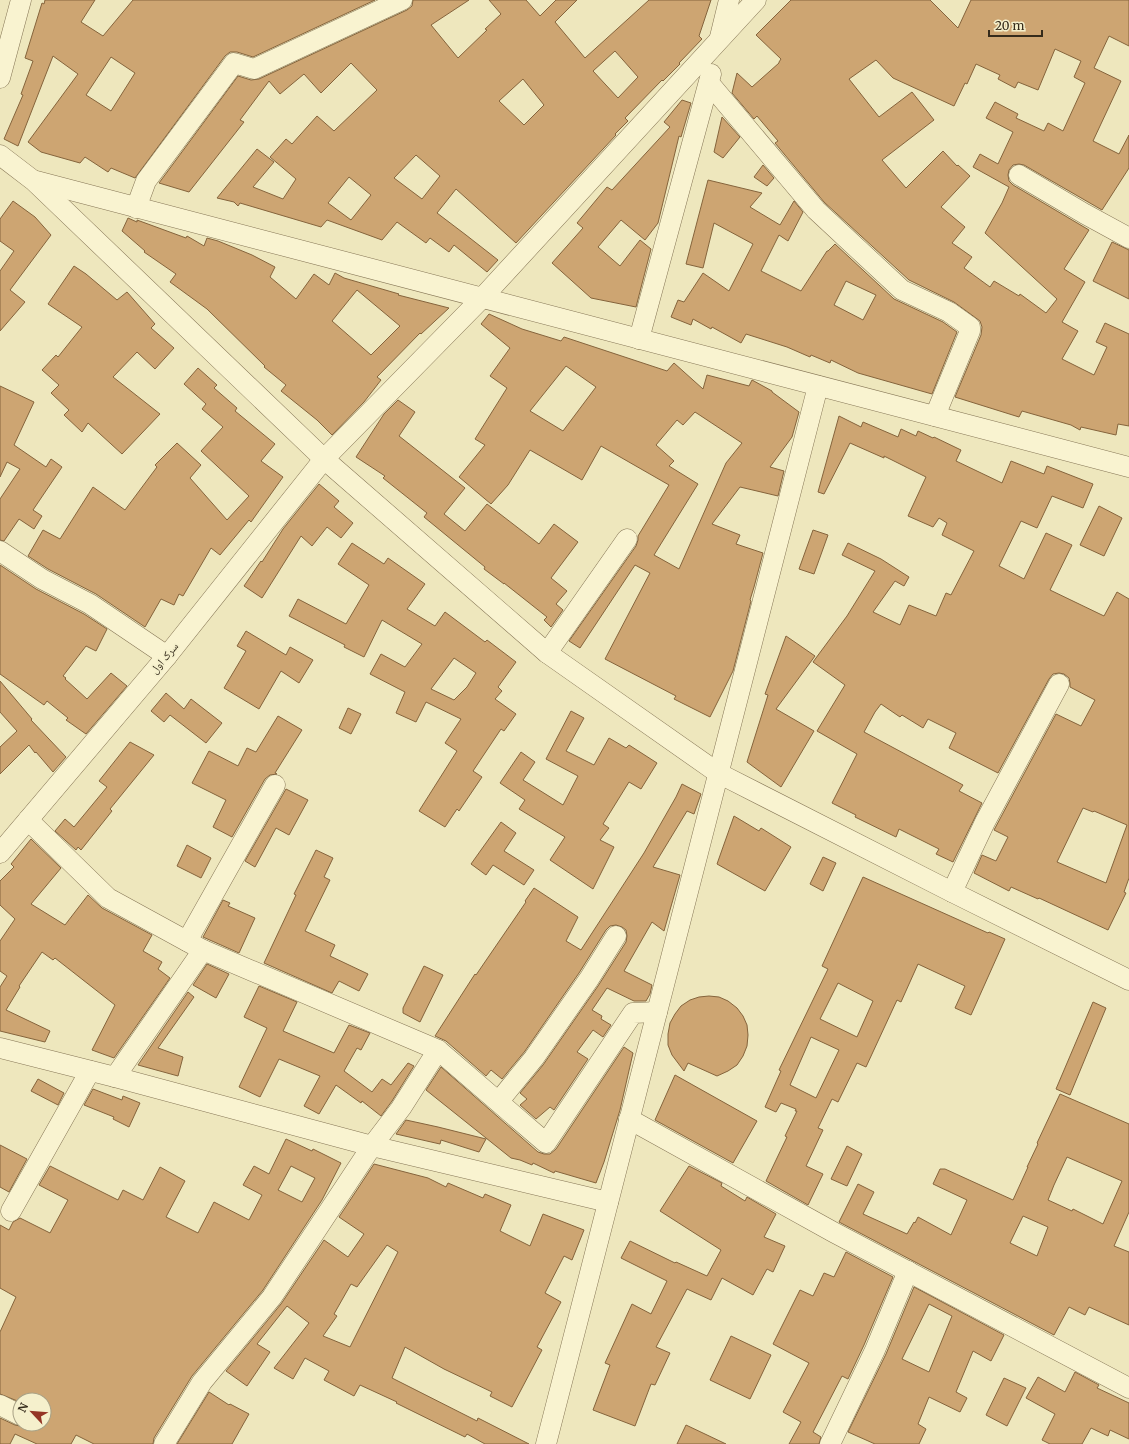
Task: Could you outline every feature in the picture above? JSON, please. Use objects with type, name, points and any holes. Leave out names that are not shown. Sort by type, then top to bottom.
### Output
[{"type":"street","points":[[0,78],[21,0]]},
{"type":"street","points":[[136,208],[146,181],[234,63],[254,69],[402,0]]},
{"type":"street","points":[[639,339],[709,83],[729,0]]},
{"type":"street","name":"سرک اول","points":[[0,853],[167,656],[324,459],[482,298],[756,0]]},
{"type":"street","points":[[709,83],[816,210],[902,290],[949,312],[970,327],[970,331],[935,416]]},
{"type":"street","points":[[0,155],[34,181],[324,459],[547,653],[718,773],[1129,980]]},
{"type":"street","points":[[1019,175],[1129,238]]},
{"type":"street","points":[[34,181],[1129,467]]},
{"type":"street","points":[[546,1444],[818,386]]},
{"type":"street","points":[[547,653],[627,539]]},
{"type":"street","points":[[0,551],[42,579],[90,604],[167,656]]},
{"type":"street","points":[[952,892],[986,822],[1059,684]]},
{"type":"street","points":[[115,1077],[195,946],[275,784]]},
{"type":"street","points":[[28,820],[108,898],[195,946],[438,1050],[546,1143],[633,1013],[657,1012]]},
{"type":"street","points":[[499,1101],[534,1058],[589,979],[616,936]]},
{"type":"street","points":[[0,1048],[90,1070],[372,1146],[608,1202]]},
{"type":"street","points":[[164,1444],[202,1382],[272,1297],[372,1146],[402,1108],[438,1050]]},
{"type":"street","points":[[11,1211],[90,1070]]},
{"type":"street","points":[[629,1119],[828,1229],[1129,1388]]},
{"type":"street","points":[[830,1444],[875,1350],[908,1271]]},
{"type":"street","points":[[0,1405],[12,1411]]},
{"type":"building","points":[[45,0],[95,0],[81,22],[103,36],[133,0],[375,0],[253,57],[237,52],[230,52],[225,56],[135,178],[111,168],[108,172],[85,157],[80,163],[41,152],[28,142],[78,74],[53,56],[18,146],[4,139],[23,95],[21,94],[33,61],[25,58],[42,3],[44,4]],"holes":[[[111,57],[135,73],[111,111],[86,95]]]},
{"type":"building","points":[[413,0],[469,0],[431,25],[458,58],[501,14],[489,0],[526,0],[540,16],[556,0],[577,0],[555,22],[585,58],[649,0],[711,0],[699,36],[702,39],[679,63],[680,64],[625,118],[628,121],[615,134],[616,135],[516,243],[456,189],[437,213],[498,260],[487,272],[454,245],[449,252],[430,238],[426,243],[397,222],[382,240],[327,220],[321,227],[240,203],[238,206],[234,202],[217,198],[257,149],[274,162],[253,187],[283,199],[296,179],[270,157],[286,139],[292,144],[317,116],[334,131],[377,90],[351,63],[321,93],[304,74],[280,94],[269,81],[240,120],[244,122],[189,192],[159,183],[238,76],[251,80],[259,79],[407,10],[412,6]],"holes":[[[615,51],[638,77],[618,98],[593,71]],[[523,79],[544,105],[524,125],[499,101]],[[416,155],[440,176],[422,199],[394,178]],[[349,177],[371,195],[351,220],[328,203]]]},
{"type":"building","points":[[791,0],[930,0],[958,28],[971,0],[1129,0],[1129,46],[1109,36],[1094,68],[1121,81],[1093,141],[1119,154],[1129,135],[1129,168],[1102,210],[1024,165],[1013,165],[1009,170],[1008,175],[1009,181],[1013,185],[1089,230],[1064,269],[1085,282],[1062,322],[1078,331],[1062,359],[1094,375],[1107,347],[1096,342],[1105,323],[1129,334],[1129,426],[1118,424],[1116,435],[1081,427],[1080,430],[1071,425],[1022,411],[1019,417],[955,397],[981,335],[982,327],[980,321],[954,302],[909,280],[824,202],[775,143],[778,141],[757,116],[754,119],[732,93],[737,73],[752,87],[779,63],[781,59],[756,35]],"holes":[[[1055,49],[1081,61],[1074,77],[1085,83],[1063,131],[1048,123],[1044,131],[1016,118],[1018,114],[995,102],[986,118],[1013,132],[998,164],[980,154],[973,167],[1009,187],[985,233],[1057,299],[1046,313],[1020,294],[1019,296],[994,281],[990,287],[964,268],[972,257],[952,243],[965,227],[941,207],[970,176],[958,165],[957,166],[943,151],[906,188],[882,160],[934,120],[912,92],[879,117],[849,79],[876,60],[893,78],[954,106],[965,83],[967,84],[976,64],[1000,75],[998,79],[1015,88],[1018,82],[1038,90]]]},
{"type":"building","points":[[682,100],[691,103],[681,137],[679,136],[658,223],[645,240],[621,220],[598,247],[620,266],[640,240],[651,249],[636,307],[591,298],[552,263],[583,228],[577,223],[607,187],[612,190],[670,127],[664,122]]},
{"type":"building","points":[[722,117],[740,137],[723,158],[714,152]]},
{"type":"building","points":[[763,165],[774,178],[767,186],[754,177]]},
{"type":"building","points":[[708,180],[762,193],[750,207],[780,225],[794,201],[803,212],[788,241],[779,235],[761,271],[801,291],[827,251],[835,244],[894,299],[943,322],[957,332],[932,394],[858,373],[831,360],[830,363],[811,355],[810,357],[787,347],[746,334],[741,343],[712,327],[711,329],[693,319],[691,325],[671,317],[678,300],[684,302],[703,273],[729,291],[753,244],[714,223],[703,268],[686,264]],"holes":[[[846,281],[876,295],[863,320],[834,305]]]},
{"type":"building","points":[[13,201],[35,217],[51,235],[10,290],[25,302],[0,331],[0,271],[14,251],[0,241],[0,219]]},
{"type":"building","points":[[128,218],[186,238],[187,236],[204,246],[207,238],[218,241],[252,255],[275,267],[270,277],[296,299],[314,274],[329,285],[335,273],[344,278],[399,294],[398,295],[449,308],[421,334],[420,333],[377,377],[381,380],[364,402],[332,435],[317,420],[281,391],[286,385],[264,367],[265,366],[207,309],[170,282],[176,274],[144,252],[145,251],[122,231]],"holes":[[[357,290],[400,326],[371,355],[332,321]]]},
{"type":"building","points":[[1112,242],[1129,250],[1129,299],[1093,281]]},
{"type":"building","points":[[74,266],[117,300],[127,292],[155,324],[151,328],[174,348],[155,369],[137,352],[113,377],[160,414],[122,454],[88,423],[82,432],[64,415],[69,410],[51,393],[59,385],[42,370],[56,355],[58,357],[82,327],[48,304]]},
{"type":"building","points":[[489,314],[522,329],[561,341],[564,337],[667,371],[674,363],[703,389],[707,375],[749,386],[752,380],[772,391],[799,412],[792,437],[770,467],[784,471],[778,496],[740,487],[712,524],[740,535],[736,544],[763,553],[733,671],[710,717],[674,699],[676,696],[605,659],[650,573],[635,565],[580,648],[569,641],[636,546],[638,536],[669,485],[601,446],[582,480],[530,450],[508,485],[491,504],[459,477],[485,445],[475,439],[507,388],[490,376],[510,348],[481,324]],"holes":[[[566,366],[596,387],[563,431],[530,411]],[[695,412],[742,443],[726,463],[679,569],[654,555],[698,484],[669,466],[674,461],[656,445],[677,420],[683,425]]]},
{"type":"building","points":[[198,368],[217,385],[214,388],[237,408],[235,411],[275,444],[261,461],[283,477],[251,522],[249,520],[220,555],[211,548],[183,596],[179,594],[174,605],[161,599],[145,627],[96,594],[48,569],[28,556],[43,530],[60,539],[93,487],[125,510],[157,467],[155,465],[177,443],[201,465],[190,478],[227,520],[249,496],[201,451],[223,427],[202,409],[206,404],[184,384]]},
{"type":"building","points":[[0,386],[34,402],[14,445],[46,467],[51,459],[62,467],[33,510],[42,516],[34,529],[19,519],[4,541],[0,540],[0,499],[20,469],[7,462],[0,477]]},
{"type":"building","points":[[398,400],[415,412],[399,436],[465,488],[444,514],[465,531],[487,504],[539,544],[554,524],[578,542],[551,578],[567,591],[556,604],[563,610],[551,627],[544,620],[547,617],[484,569],[485,567],[424,517],[427,513],[383,478],[385,476],[356,457],[384,414]]},
{"type":"building","points":[[839,416],[861,427],[863,422],[898,437],[901,429],[916,436],[918,431],[933,438],[934,437],[961,450],[956,461],[1002,483],[1011,461],[1044,474],[1047,466],[1093,484],[1083,508],[1052,496],[1037,528],[1021,521],[999,566],[1024,579],[1046,533],[1072,545],[1050,590],[1104,616],[1117,592],[1129,599],[1129,878],[1124,892],[1126,893],[1108,930],[1039,898],[1038,899],[1011,887],[1009,891],[974,873],[982,855],[996,861],[1008,837],[994,830],[1056,714],[1081,726],[1095,700],[1070,687],[1069,678],[1064,674],[1053,674],[1049,679],[998,773],[949,748],[956,733],[928,719],[923,728],[902,715],[900,717],[881,704],[875,712],[864,732],[963,785],[959,791],[982,803],[953,862],[936,854],[939,849],[899,829],[896,837],[855,817],[856,815],[832,803],[857,754],[817,731],[845,685],[813,662],[847,616],[875,571],[842,555],[848,543],[881,559],[909,577],[904,586],[895,581],[873,612],[900,625],[909,605],[936,616],[946,593],[951,595],[974,551],[942,535],[947,523],[939,518],[933,527],[908,516],[926,477],[884,456],[884,458],[850,443],[824,494],[818,492]],"holes":[[[1083,808],[1093,812],[1094,811],[1127,825],[1106,883],[1057,862]]]},
{"type":"building","points":[[319,484],[339,501],[334,507],[353,523],[341,538],[327,527],[312,546],[301,536],[262,598],[244,586],[261,561],[262,562],[283,529]]},
{"type":"building","points":[[1099,506],[1122,518],[1104,556],[1080,545]]},
{"type":"building","points":[[813,530],[828,535],[814,574],[799,569]]},
{"type":"building","points":[[352,543],[384,564],[388,558],[425,584],[407,609],[435,626],[445,612],[485,642],[487,640],[516,662],[498,687],[502,691],[495,699],[516,714],[504,731],[501,729],[473,771],[482,777],[459,811],[457,809],[445,827],[419,811],[457,751],[445,743],[461,719],[426,702],[416,722],[396,713],[405,692],[370,674],[381,654],[405,667],[422,644],[382,620],[364,657],[344,647],[345,645],[289,616],[298,599],[346,624],[369,585],[338,564]],"holes":[[[454,658],[476,673],[467,687],[454,700],[431,689]]]},
{"type":"building","points":[[0,565],[36,589],[84,614],[107,629],[96,651],[86,646],[63,676],[87,699],[111,673],[127,686],[86,734],[66,720],[68,718],[47,701],[44,705],[0,674]]},
{"type":"building","points":[[246,631],[286,655],[290,647],[313,660],[299,683],[281,671],[259,709],[224,688],[246,651],[237,646]]},
{"type":"building","points":[[786,636],[815,656],[776,709],[814,731],[781,787],[747,762],[768,695],[765,694]]},
{"type":"building","points":[[0,681],[32,719],[31,720],[66,757],[53,772],[29,745],[0,774],[0,747],[17,731],[0,712]]},
{"type":"building","points":[[166,693],[184,709],[191,699],[222,723],[206,743],[170,715],[164,722],[151,711]]},
{"type":"building","points":[[348,708],[361,714],[351,734],[339,728]]},
{"type":"building","points":[[571,711],[584,718],[566,751],[594,765],[609,738],[626,748],[629,745],[657,763],[641,789],[629,782],[603,824],[609,828],[600,840],[614,847],[593,889],[550,860],[565,837],[519,809],[525,800],[500,783],[521,752],[535,762],[523,780],[563,805],[578,776],[546,759]]},
{"type":"building","points":[[278,716],[302,730],[275,773],[277,774],[270,775],[265,779],[232,837],[213,827],[226,800],[192,783],[209,751],[238,766],[247,748],[256,752]]},
{"type":"building","points":[[130,742],[154,755],[110,809],[112,811],[81,850],[78,847],[76,850],[55,831],[65,819],[74,827],[107,787],[99,781]]},
{"type":"building","points":[[682,784],[701,794],[694,814],[687,811],[653,867],[680,875],[664,931],[652,922],[624,971],[652,985],[650,994],[646,1001],[634,1001],[607,988],[592,1010],[602,1016],[601,1019],[611,1025],[603,1037],[593,1030],[577,1052],[588,1059],[554,1110],[550,1107],[536,1119],[520,1105],[527,1099],[520,1093],[543,1065],[598,986],[626,942],[626,930],[616,925],[610,926],[606,930],[579,973],[525,1051],[502,1079],[491,1070],[486,1076],[446,1041],[435,1036],[475,974],[476,975],[534,888],[578,917],[566,941],[581,950],[644,853]]},
{"type":"building","points":[[286,789],[308,800],[289,835],[276,828],[255,867],[245,861]]},
{"type":"building","points":[[734,816],[759,831],[761,828],[791,847],[765,891],[717,864]]},
{"type":"building","points":[[501,822],[516,833],[504,851],[534,870],[524,885],[493,865],[486,875],[471,864]]},
{"type":"building","points":[[31,839],[61,868],[31,904],[65,925],[88,895],[102,908],[152,935],[143,951],[162,962],[158,969],[170,978],[114,1058],[92,1050],[115,1005],[55,958],[53,960],[42,952],[19,986],[20,987],[6,1010],[50,1031],[45,1042],[0,1031],[0,987],[7,976],[0,971],[0,941],[15,919],[0,905],[0,881],[14,867],[11,864]]},
{"type":"building","points":[[187,845],[211,858],[201,878],[177,866]]},
{"type":"building","points":[[316,850],[333,858],[324,877],[330,880],[305,931],[335,945],[330,956],[368,974],[359,991],[339,981],[332,993],[264,963],[296,895],[294,894]]},
{"type":"building","points":[[823,857],[836,863],[823,891],[810,884]]},
{"type":"building","points":[[863,877],[988,933],[989,932],[1005,939],[971,1015],[955,1008],[965,986],[918,964],[901,1002],[897,1000],[866,1067],[857,1063],[838,1102],[832,1099],[818,1128],[823,1130],[806,1166],[823,1174],[808,1205],[766,1181],[787,1137],[785,1136],[797,1111],[795,1111],[796,1109],[781,1103],[776,1112],[765,1107],[781,1071],[779,1070],[828,969],[822,966]],"holes":[[[838,983],[873,1001],[857,1037],[820,1019]],[[811,1037],[839,1050],[816,1098],[790,1085]]]},
{"type":"building","points":[[223,900],[230,903],[228,906],[255,918],[239,953],[203,937]]},
{"type":"building","points":[[207,964],[229,974],[216,998],[193,985]]},
{"type":"building","points":[[424,966],[443,975],[420,1022],[403,1013],[403,1008]]},
{"type":"building","points":[[259,986],[297,1002],[283,1031],[334,1053],[349,1025],[370,1033],[361,1050],[357,1048],[344,1071],[372,1092],[382,1079],[391,1085],[408,1063],[414,1066],[381,1116],[362,1101],[361,1103],[336,1085],[319,1114],[304,1106],[320,1076],[279,1059],[260,1097],[239,1087],[267,1028],[244,1017]]},
{"type":"building","points":[[188,992],[194,997],[158,1048],[183,1057],[178,1076],[138,1065]]},
{"type":"building","points":[[709,996],[719,997],[728,1001],[737,1008],[747,1025],[748,1035],[747,1046],[737,1065],[717,1076],[688,1063],[684,1071],[672,1055],[668,1045],[670,1023],[681,1006],[690,1000]]},
{"type":"building","points":[[1093,1002],[1106,1008],[1070,1095],[1056,1089]]},
{"type":"building","points":[[624,1047],[633,1053],[620,1110],[596,1183],[555,1171],[554,1173],[533,1163],[532,1165],[511,1158],[426,1090],[441,1067],[538,1152],[550,1154],[556,1149]]},
{"type":"building","points":[[675,1075],[757,1121],[733,1163],[655,1120]]},
{"type":"building","points":[[38,1079],[64,1093],[58,1105],[31,1091]]},
{"type":"building","points":[[93,1089],[122,1100],[123,1096],[140,1103],[129,1127],[113,1119],[114,1117],[84,1105]]},
{"type":"building","points":[[1060,1094],[1129,1124],[1129,1212],[1114,1246],[1129,1252],[1129,1325],[1089,1307],[1085,1315],[1069,1307],[1054,1335],[839,1222],[858,1184],[874,1192],[863,1214],[907,1234],[918,1217],[951,1235],[967,1200],[933,1184],[940,1169],[945,1169],[1013,1200],[1038,1144],[1037,1143]],"holes":[[[1067,1157],[1122,1181],[1103,1224],[1073,1209],[1072,1211],[1048,1200]],[[1023,1216],[1048,1227],[1037,1256],[1010,1243]]]},
{"type":"building","points":[[406,1120],[486,1139],[479,1152],[441,1140],[440,1144],[396,1134]]},
{"type":"building","points":[[286,1139],[312,1151],[313,1149],[341,1163],[322,1200],[263,1290],[192,1376],[154,1438],[153,1444],[94,1444],[76,1435],[71,1444],[37,1444],[15,1434],[10,1444],[0,1444],[0,1418],[12,1424],[12,1432],[52,1432],[52,1392],[12,1392],[12,1399],[0,1394],[0,1332],[16,1297],[0,1288],[0,1225],[9,1230],[13,1222],[20,1218],[50,1233],[68,1200],[39,1185],[50,1166],[118,1200],[123,1190],[143,1200],[160,1167],[185,1181],[166,1217],[198,1233],[214,1202],[249,1220],[262,1195],[243,1185],[254,1166],[269,1174]],"holes":[[[291,1166],[315,1178],[302,1202],[278,1190]]]},
{"type":"building","points":[[0,1145],[27,1159],[9,1192],[0,1187]]},
{"type":"building","points":[[847,1146],[862,1154],[847,1186],[831,1179]]},
{"type":"building","points":[[374,1164],[428,1178],[446,1187],[448,1183],[483,1198],[485,1194],[511,1205],[500,1231],[530,1246],[543,1214],[584,1230],[572,1260],[564,1256],[545,1293],[561,1302],[537,1347],[542,1350],[512,1407],[490,1396],[492,1392],[444,1369],[405,1347],[392,1378],[477,1421],[478,1418],[529,1444],[485,1444],[467,1434],[465,1437],[360,1385],[354,1396],[324,1380],[329,1371],[305,1358],[293,1379],[274,1368],[309,1323],[287,1306],[257,1344],[270,1352],[247,1386],[226,1371],[281,1304],[324,1240],[348,1257],[364,1234],[339,1217]],"holes":[[[387,1245],[398,1252],[350,1347],[323,1336],[337,1316],[334,1314],[351,1284],[357,1287]]]},
{"type":"building","points":[[689,1166],[722,1183],[721,1186],[745,1201],[747,1197],[776,1214],[764,1237],[785,1246],[773,1272],[767,1269],[753,1295],[722,1278],[711,1300],[687,1289],[656,1347],[670,1353],[655,1385],[651,1384],[635,1426],[593,1410],[610,1365],[605,1363],[632,1304],[651,1314],[667,1281],[621,1258],[630,1241],[675,1263],[676,1262],[707,1276],[721,1250],[660,1211]]},
{"type":"building","points":[[846,1252],[893,1277],[848,1379],[842,1376],[813,1432],[821,1437],[819,1444],[789,1444],[801,1422],[783,1412],[809,1363],[773,1344],[800,1290],[813,1296],[824,1273],[834,1277]]},
{"type":"building","points":[[914,1287],[1004,1335],[991,1361],[973,1351],[956,1392],[967,1398],[960,1412],[929,1397],[918,1424],[926,1429],[919,1444],[875,1444],[848,1432],[886,1354]],"holes":[[[929,1304],[952,1316],[929,1372],[902,1359]]]},
{"type":"building","points":[[731,1336],[771,1355],[750,1399],[710,1380]]},
{"type":"building","points":[[1075,1372],[1099,1385],[1097,1388],[1129,1403],[1129,1439],[1110,1430],[1108,1436],[1091,1428],[1082,1444],[1050,1444],[1042,1440],[1055,1414],[1026,1398],[1038,1377],[1065,1392]]},
{"type":"building","points":[[1004,1378],[1026,1388],[1007,1426],[986,1415]]},
{"type":"building","points":[[209,1392],[229,1405],[230,1404],[249,1414],[232,1444],[177,1444]]},
{"type":"building","points":[[686,1425],[726,1444],[677,1444]]}]
